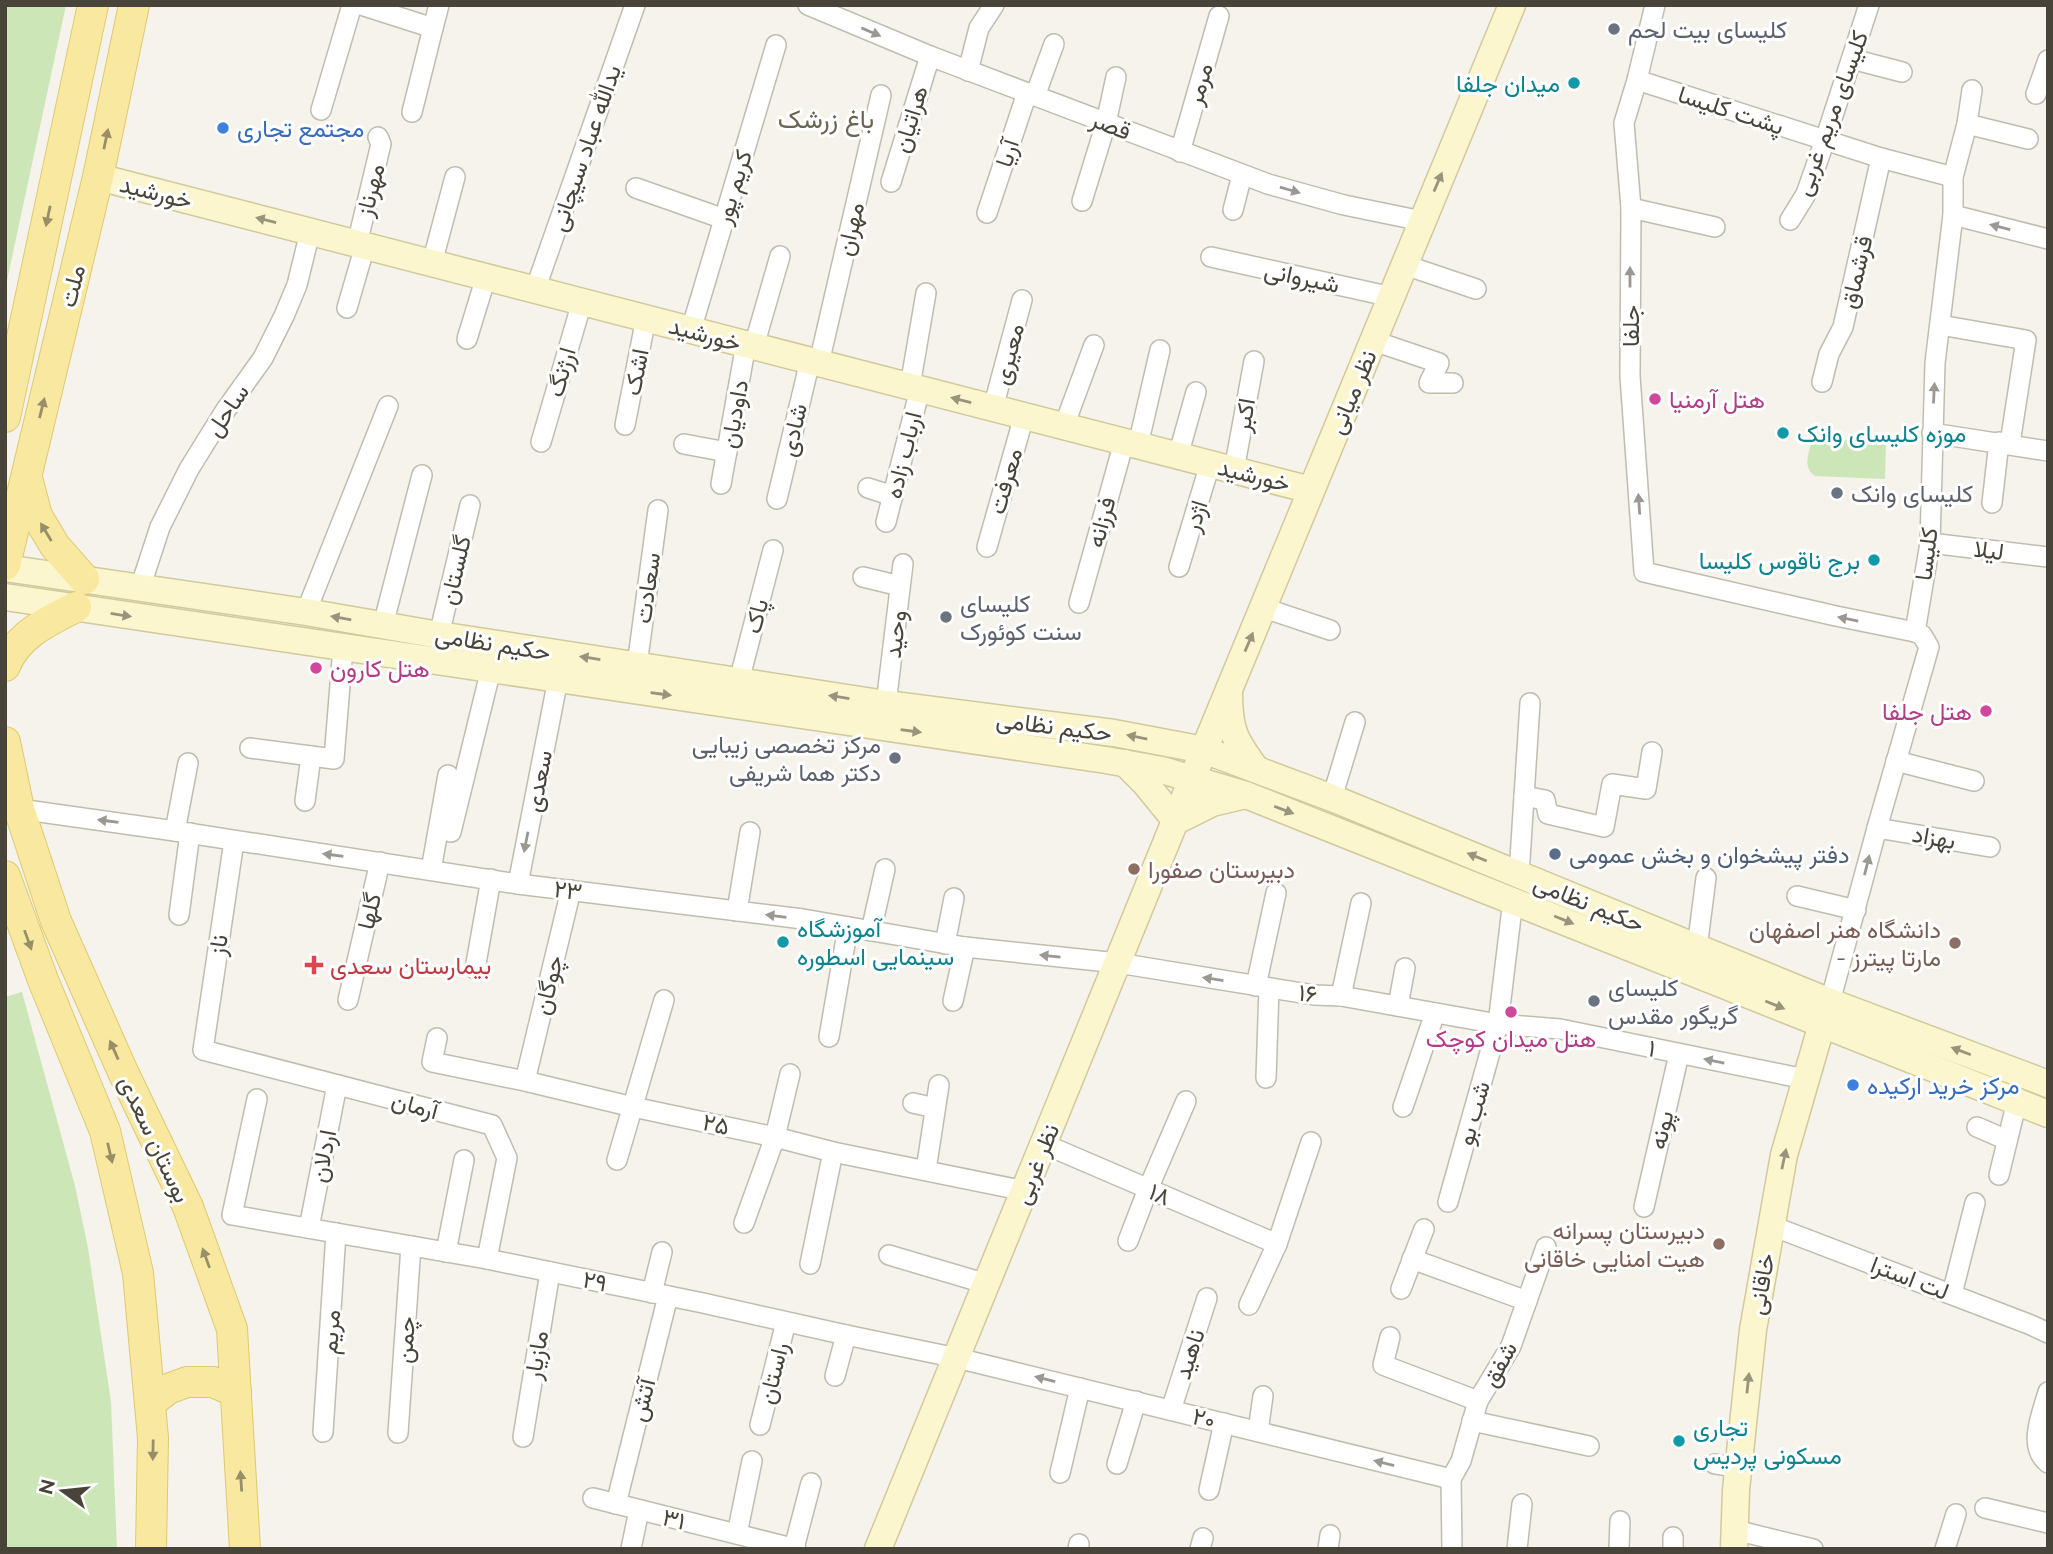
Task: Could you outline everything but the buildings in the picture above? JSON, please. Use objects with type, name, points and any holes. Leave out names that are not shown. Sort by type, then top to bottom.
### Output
[{"type":"main road","name":"ملت","points":[[5,417],[93,5]]},
{"type":"main road","name":"ملت","points":[[5,566],[98,177],[134,5]]},
{"type":"main road","name":"نظر میانی","points":[[1193,779],[1392,297],[1508,6]]},
{"type":"main road","name":"خورشید","points":[[98,177],[1311,490]]},
{"type":"main road","points":[[5,666],[22,639],[80,593],[37,516],[26,475]]},
{"type":"main road","name":"حکیم نظامی","points":[[5,566],[80,593],[343,648],[1162,770],[1246,795],[1697,948],[1826,1013],[2048,1114]]},
{"type":"main road","name":"حکیم نظامی","points":[[5,597],[141,588],[887,704],[1114,733],[1204,750],[1332,798],[1516,887],[1826,1013],[2048,1084]]},
{"type":"main road","points":[[1229,689],[1233,731],[1242,750],[1256,769]]},
{"type":"main road","name":"بوستان سعدی","points":[[5,743],[19,809],[56,921],[123,1072],[188,1207],[232,1329],[245,1549]]},
{"type":"main road","points":[[1125,763],[1176,821],[1212,803],[1246,795]]},
{"type":"main road","name":"نظر غربی","points":[[878,1549],[1193,779]]},
{"type":"main road","name":"بوستان سعدی","points":[[5,876],[43,980],[105,1131],[138,1273],[153,1438],[151,1549]]},
{"type":"main road","name":"خاقانی","points":[[1735,1540],[1727,1466],[1784,1154],[1826,1013]]},
{"type":"main road","points":[[150,1403],[167,1389],[187,1382],[213,1382],[236,1392]]},
{"type":"street","points":[[321,110],[352,5]]},
{"type":"street","points":[[361,5],[433,28]]},
{"type":"street","points":[[412,112],[439,5]]},
{"type":"street","name":"یدالله عباد سیچانی","points":[[535,290],[635,5]]},
{"type":"street","points":[[968,71],[979,27],[994,5]]},
{"type":"street","name":"جلفا","points":[[1655,5],[1624,123],[1631,208],[1630,376],[1644,572],[1714,590],[1914,632]]},
{"type":"street","name":"کلیسای مریم غربی","points":[[1790,220],[1805,194],[1825,140],[1869,5]]},
{"type":"street","name":"قصر","points":[[821,8],[930,56],[1242,175],[1344,205],[1422,221]]},
{"type":"street","name":"مرمر","points":[[1180,152],[1219,16]]},
{"type":"street","name":"آریا","points":[[987,213],[1031,94],[1054,44]]},
{"type":"street","name":"کریم پور","points":[[691,330],[776,45]]},
{"type":"street","name":"هراتیان","points":[[891,182],[930,56]]},
{"type":"street","points":[[1852,59],[1902,72]]},
{"type":"street","points":[[2036,94],[2048,60]]},
{"type":"street","points":[[1082,201],[1106,123],[1116,77]]},
{"type":"street","name":"پشت کلیسا","points":[[1637,80],[1825,140]]},
{"type":"street","name":"کلیسا","points":[[1914,632],[1930,543],[1935,363],[1953,215],[1954,177],[1972,90]]},
{"type":"street","name":"مهران","points":[[814,362],[881,95]]},
{"type":"street","points":[[1967,124],[2028,139]]},
{"type":"street","name":"مهرناز","points":[[347,308],[381,144],[378,137]]},
{"type":"street","points":[[1825,140],[1954,177]]},
{"type":"street","name":"قرشماق","points":[[1822,382],[1829,354],[1843,327],[1881,158]]},
{"type":"street","points":[[1233,210],[1242,175]]},
{"type":"street","points":[[432,263],[455,177]]},
{"type":"street","points":[[636,188],[724,219]]},
{"type":"street","points":[[1631,208],[1715,227]]},
{"type":"street","points":[[1953,215],[2047,237]]},
{"type":"street","name":"ساحل","points":[[141,588],[160,527],[189,469],[225,411],[263,358],[284,316],[297,285],[310,232]]},
{"type":"street","name":"داودیان","points":[[721,484],[750,345],[780,256]]},
{"type":"street","name":"شیروانی","points":[[1212,257],[1392,297]]},
{"type":"street","points":[[1405,265],[1476,289]]},
{"type":"street","points":[[467,340],[486,277]]},
{"type":"street","name":"ارباب زاده","points":[[886,522],[915,388],[926,293]]},
{"type":"street","name":"معیری","points":[[993,408],[1022,300]]},
{"type":"street","name":"ارژنگ","points":[[541,442],[582,302]]},
{"type":"street","name":"اشک","points":[[625,425],[646,318]]},
{"type":"street","points":[[1940,325],[2026,340],[1992,503]]},
{"type":"street","points":[[1374,341],[1439,363],[1429,383],[1453,383]]},
{"type":"street","points":[[1064,426],[1094,345]]},
{"type":"street","name":"فرزانه","points":[[1079,603],[1160,349]]},
{"type":"street","name":"اکبر","points":[[1222,467],[1254,361]]},
{"type":"street","name":"شادی","points":[[777,499],[814,362]]},
{"type":"street","points":[[1178,456],[1196,392]]},
{"type":"street","points":[[306,612],[388,406]]},
{"type":"street","name":"معرفت","points":[[987,547],[1024,416]]},
{"type":"street","points":[[1932,433],[2048,450]]},
{"type":"street","points":[[684,444],[727,452]]},
{"type":"street","name":"اژدر","points":[[1179,567],[1222,467]]},
{"type":"street","points":[[383,625],[422,475]]},
{"type":"street","points":[[868,488],[893,496]]},
{"type":"street","name":"گلستان","points":[[439,635],[470,505]]},
{"type":"street","name":"سعادت","points":[[637,666],[658,510]]},
{"type":"street","name":"لیلا","points":[[1930,543],[2048,557]]},
{"type":"street","name":"پاک","points":[[739,681],[773,550]]},
{"type":"street","name":"وحید","points":[[887,704],[902,564]]},
{"type":"street","points":[[863,577],[900,586]]},
{"type":"street","points":[[1264,608],[1330,630]]},
{"type":"street","points":[[1826,1013],[1929,648],[1922,635],[1914,632]]},
{"type":"street","points":[[250,748],[334,758],[343,648]]},
{"type":"street","points":[[451,832],[491,669]]},
{"type":"street","name":"سعدی","points":[[517,884],[558,679]]},
{"type":"street","name":"شب بو","points":[[1448,1202],[1498,1024],[1516,887],[1530,703]]},
{"type":"street","points":[[1332,798],[1355,722]]},
{"type":"street","points":[[1524,796],[1545,800],[1548,814],[1604,827],[1612,784],[1646,789],[1652,752]]},
{"type":"street","points":[[305,801],[311,756]]},
{"type":"street","points":[[1896,761],[1974,781]]},
{"type":"street","points":[[179,915],[188,762]]},
{"type":"street","points":[[431,870],[448,775]]},
{"type":"street","name":"۲۳","points":[[19,809],[517,884],[737,911],[955,945],[1118,963]]},
{"type":"street","name":"بهزاد","points":[[1877,828],[1990,847]]},
{"type":"street","points":[[737,911],[750,832]]},
{"type":"street","name":"ناز","points":[[203,1050],[233,841]]},
{"type":"street","name":"گلها","points":[[348,1000],[380,862]]},
{"type":"street","points":[[871,931],[885,869]]},
{"type":"street","points":[[1697,948],[1706,878]]},
{"type":"street","points":[[475,968],[491,879]]},
{"type":"street","name":"چوگان","points":[[525,1081],[571,890]]},
{"type":"street","points":[[1266,1078],[1262,987],[1276,893]]},
{"type":"street","points":[[1797,896],[1856,911]]},
{"type":"street","points":[[953,1001],[954,898]]},
{"type":"street","points":[[1341,996],[1362,903]]},
{"type":"street","points":[[829,1037],[848,927]]},
{"type":"street","name":"۱۶","points":[[1118,963],[1314,995],[1341,996],[1498,1024]]},
{"type":"street","points":[[1398,1006],[1405,968]]},
{"type":"street","points":[[617,1160],[664,1000]]},
{"type":"street","points":[[1403,1107],[1435,1013]]},
{"type":"street","name":"۱","points":[[1498,1024],[1560,1029],[1805,1079]]},
{"type":"street","name":"۲۵","points":[[437,1038],[432,1062],[833,1152],[1025,1191]]},
{"type":"street","name":"آرمان","points":[[203,1050],[492,1125],[507,1158],[487,1259]]},
{"type":"street","name":"پونه","points":[[1643,1207],[1679,1054]]},
{"type":"street","points":[[744,1223],[775,1137],[790,1074]]},
{"type":"street","name":"اردلان","points":[[309,1228],[337,1085]]},
{"type":"street","points":[[926,1170],[939,1085]]},
{"type":"street","name":"۲۹","points":[[257,1099],[232,1215],[487,1259],[957,1358]]},
{"type":"street","points":[[1128,1241],[1186,1101]]},
{"type":"street","points":[[1999,1175],[2017,1101]]},
{"type":"street","points":[[913,1103],[935,1108]]},
{"type":"street","points":[[1977,1127],[2007,1140]]},
{"type":"street","points":[[1249,1305],[1277,1244],[1311,1142]]},
{"type":"street","name":"۱۸","points":[[1044,1144],[1277,1244]]},
{"type":"street","points":[[810,1264],[833,1152]]},
{"type":"street","points":[[446,1252],[464,1160]]},
{"type":"street","points":[[1952,1294],[1975,1203]]},
{"type":"street","name":"لت استرا","points":[[1772,1226],[2048,1333]]},
{"type":"street","points":[[1401,1289],[1424,1229]]},
{"type":"street","name":"مریم","points":[[323,1432],[336,1233]]},
{"type":"street","name":"چمن","points":[[398,1433],[411,1246]]},
{"type":"street","name":"شفق","points":[[1451,1479],[1461,1461],[1478,1401],[1511,1346],[1546,1247]]},
{"type":"street","name":"آتش","points":[[616,1504],[660,1294],[662,1252]]},
{"type":"street","points":[[889,1255],[986,1284]]},
{"type":"street","points":[[1412,1259],[1527,1301]]},
{"type":"street","name":"مازیار","points":[[523,1437],[550,1272]]},
{"type":"street","name":"ناهید","points":[[1171,1410],[1207,1298]]},
{"type":"street","name":"راستان","points":[[760,1425],[786,1322]]},
{"type":"street","points":[[835,1376],[846,1335]]},
{"type":"street","points":[[1390,1337],[1383,1365],[1478,1401]]},
{"type":"street","name":"۲۰","points":[[957,1358],[1451,1479]]},
{"type":"street","points":[[1060,1473],[1080,1388]]},
{"type":"street","points":[[2048,1392],[2037,1440],[2041,1457],[2048,1463]]},
{"type":"street","points":[[1258,1431],[1264,1396]]},
{"type":"street","points":[[1117,1464],[1136,1401]]},
{"type":"street","points":[[1472,1421],[1589,1446]]},
{"type":"street","points":[[1209,1490],[1224,1423]]},
{"type":"street","points":[[737,1534],[752,1461]]},
{"type":"street","points":[[1451,1479],[1456,1548]]},
{"type":"street","points":[[795,1549],[811,1483]]},
{"type":"street","name":"۳۱","points":[[593,1498],[795,1549]]},
{"type":"street","points":[[1517,1549],[1522,1504]]},
{"type":"street","points":[[1985,1508],[2048,1524]]},
{"type":"street","points":[[631,1549],[639,1510]]},
{"type":"street","points":[[1945,1549],[1956,1514]]},
{"type":"street","points":[[1619,1549],[1620,1521]]},
{"type":"street","points":[[1735,1540],[1812,1549]]},
{"type":"green space","points":[[5,5],[66,5],[5,290]]},
{"type":"green space","points":[[1817,437],[1853,441],[1886,438],[1885,479],[1815,476],[1809,468],[1808,460],[1812,440]]},
{"type":"green space","points":[[22,992],[75,1186],[88,1248],[111,1402],[117,1549],[5,1549],[5,997]]},
{"type":"place","name":"کلیسای بیت لحم","points":[[1614,29]]},
{"type":"place","name":"میدان جلفا","points":[[1574,83]]},
{"type":"place","name":"مجتمع تجاری","points":[[223,128]]},
{"type":"place","name":"هتل آرمنیا","points":[[1655,399]]},
{"type":"place","name":"موزه کلیسای وانک","points":[[1783,433]]},
{"type":"place","name":"کلیسای وانک","points":[[1837,493]]},
{"type":"place","name":"برج ناقوس کلیسا","points":[[1874,560]]},
{"type":"place","name":"کلیسای سنت کوئورک","points":[[946,617]]},
{"type":"place","name":"هتل کارون","points":[[316,668]]},
{"type":"place","name":"هتل جلفا","points":[[1986,711]]},
{"type":"place","name":"مرکز تخصصی زیبایی دکتر هما شریفی","points":[[895,758]]},
{"type":"place","name":"دفتر پیشخوان و بخش عمومی","points":[[1555,854]]},
{"type":"place","name":"دبیرستان صفورا","points":[[1134,869]]},
{"type":"place","name":"آموزشگاه سینمایی اسطوره","points":[[783,942]]},
{"type":"place","name":"دانشگاه هنر اصفهان - مارتا پیترز","points":[[1955,943]]},
{"type":"place","name":"بیمارستان سعدی","points":[[314,965]]},
{"type":"place","name":"کلیسای گریگور مقدس","points":[[1594,1001]]},
{"type":"place","name":"هتل میدان کوچک","points":[[1511,1012]]},
{"type":"place","name":"مرکز خرید ارکیده","points":[[1853,1085]]},
{"type":"place","name":"دبیرستان پسرانه هیت امنایی خاقانی","points":[[1719,1244]]},
{"type":"place","name":"تجاری مسکونی پردیس","points":[[1679,1441]]},
{"type":"district","name":"باغ زرشک","points":[[826,119]]}]
